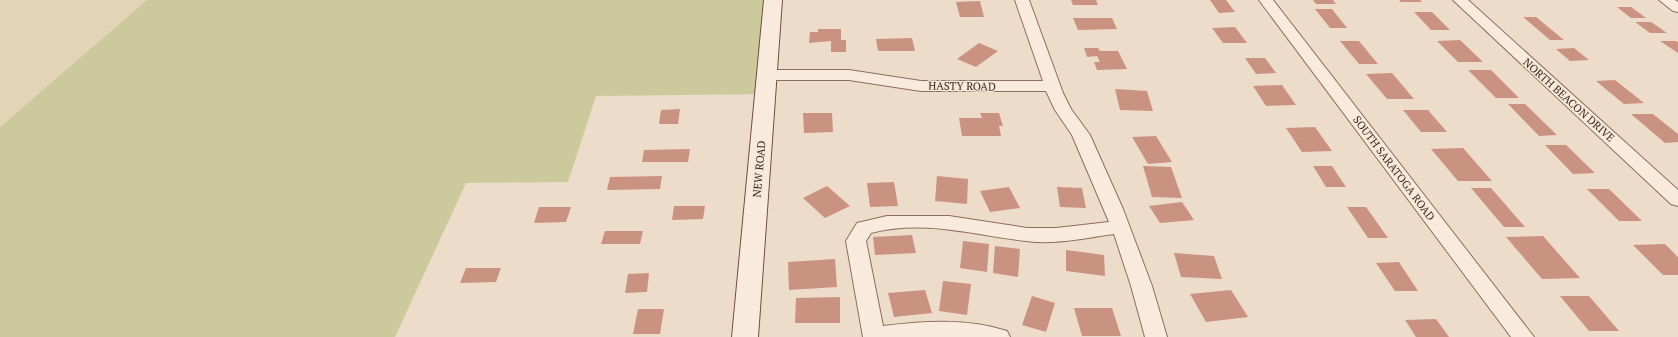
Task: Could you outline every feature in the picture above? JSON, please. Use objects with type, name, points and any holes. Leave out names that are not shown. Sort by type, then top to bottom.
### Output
[{"type":"street","name":"NEW ROAD","points":[[745,337],[773,0]]},
{"type":"street","points":[[1022,0],[1052,86],[1062,108],[1076,125],[1096,166],[1120,227],[1150,314],[1156,337]]},
{"type":"street","name":"SOUTH SARATOGA ROAD","points":[[1266,0],[1523,337]]},
{"type":"street","name":"NORTH BEACON DRIVE","points":[[1460,0],[1678,200]]},
{"type":"street","points":[[1666,0],[1678,8]]},
{"type":"street","name":"HASTY ROAD","points":[[767,79],[846,83],[871,79],[921,86],[1052,86]]},
{"type":"street","points":[[999,337],[978,331],[943,329],[900,332],[874,337],[856,241],[864,228],[887,222],[949,222],[1028,235],[1056,235],[1120,227]]},
{"type":"shaded area","points":[[0,0],[147,0],[0,127]]},
{"type":"shaded area","points":[[147,0],[773,0],[766,94],[596,96],[568,182],[466,183],[395,337],[0,337],[0,127]]},
{"type":"building","points":[[1071,0],[1096,0],[1098,5],[1073,5]]},
{"type":"building","points":[[1210,0],[1226,0],[1235,12],[1219,13]]},
{"type":"building","points":[[1313,0],[1333,0],[1336,4],[1316,4]]},
{"type":"building","points":[[1399,0],[1420,0],[1422,2],[1401,2]]},
{"type":"building","points":[[980,1],[984,17],[960,17],[956,2]]},
{"type":"building","points":[[1617,7],[1631,7],[1646,18],[1631,18]]},
{"type":"building","points":[[1315,9],[1332,9],[1347,28],[1330,28]]},
{"type":"building","points":[[1414,12],[1432,12],[1450,30],[1431,30]]},
{"type":"building","points":[[1523,17],[1536,17],[1564,40],[1550,40]]},
{"type":"building","points":[[1073,18],[1112,18],[1117,29],[1078,30]]},
{"type":"building","points":[[1635,22],[1651,22],[1667,33],[1650,33]]},
{"type":"building","points":[[1235,27],[1247,43],[1223,43],[1212,28]]},
{"type":"building","points":[[818,29],[841,29],[841,40],[846,40],[846,52],[831,52],[831,41],[809,43],[810,32],[818,32]]},
{"type":"building","points":[[912,38],[915,51],[878,51],[876,39]]},
{"type":"building","points":[[1460,40],[1483,62],[1458,62],[1437,41]]},
{"type":"building","points":[[1340,41],[1359,41],[1378,64],[1359,64]]},
{"type":"building","points":[[1660,41],[1678,42],[1678,53]]},
{"type":"building","points":[[979,43],[998,51],[976,67],[957,59]]},
{"type":"building","points":[[1084,48],[1098,48],[1100,51],[1118,51],[1127,69],[1097,70],[1094,62],[1100,62],[1097,56],[1087,57]]},
{"type":"building","points":[[1574,48],[1589,60],[1570,61],[1556,49]]},
{"type":"building","points":[[1245,58],[1265,58],[1276,73],[1256,74]]},
{"type":"building","points":[[1468,70],[1491,70],[1519,98],[1496,98]]},
{"type":"building","points":[[1392,73],[1414,99],[1387,99],[1366,74]]},
{"type":"building","points":[[1615,80],[1644,103],[1624,104],[1596,81]]},
{"type":"building","points":[[1282,85],[1296,105],[1266,106],[1253,86]]},
{"type":"building","points":[[1115,89],[1147,91],[1153,111],[1120,110]]},
{"type":"building","points":[[1508,104],[1525,104],[1557,135],[1539,136]]},
{"type":"building","points":[[680,109],[678,124],[659,124],[661,110]]},
{"type":"building","points":[[1403,110],[1428,110],[1447,132],[1421,132]]},
{"type":"building","points":[[803,113],[832,113],[833,132],[804,133]]},
{"type":"building","points":[[980,113],[999,113],[1003,126],[999,126],[1001,136],[962,136],[959,118],[982,118]]},
{"type":"building","points":[[1631,114],[1653,114],[1678,134],[1678,142],[1665,143]]},
{"type":"building","points":[[1315,127],[1332,151],[1302,152],[1286,128]]},
{"type":"building","points":[[1156,136],[1172,162],[1148,164],[1132,137]]},
{"type":"building","points":[[1545,145],[1566,145],[1595,173],[1573,174]]},
{"type":"building","points":[[1463,148],[1492,181],[1458,181],[1431,149]]},
{"type":"building","points":[[690,149],[688,162],[642,162],[644,150]]},
{"type":"building","points":[[1143,166],[1171,167],[1182,198],[1152,197]]},
{"type":"building","points":[[1313,166],[1332,166],[1346,187],[1326,187]]},
{"type":"building","points":[[662,176],[660,189],[607,190],[610,177]]},
{"type":"building","points":[[937,176],[968,179],[967,204],[935,201]]},
{"type":"building","points":[[894,182],[898,206],[870,207],[867,183]]},
{"type":"building","points":[[827,186],[850,206],[825,218],[803,198]]},
{"type":"building","points":[[1009,187],[1020,208],[990,212],[980,191]]},
{"type":"building","points":[[1057,187],[1082,188],[1086,208],[1060,207]]},
{"type":"building","points":[[1471,188],[1491,188],[1525,227],[1504,227]]},
{"type":"building","points":[[1587,189],[1609,189],[1642,221],[1619,221]]},
{"type":"building","points":[[1182,202],[1194,220],[1160,223],[1149,206]]},
{"type":"building","points":[[674,206],[705,206],[703,219],[672,220]]},
{"type":"building","points":[[539,207],[571,207],[566,222],[534,223]]},
{"type":"building","points":[[1347,207],[1366,207],[1388,238],[1368,238]]},
{"type":"building","points":[[605,231],[643,231],[640,244],[601,244]]},
{"type":"building","points":[[912,235],[916,253],[875,255],[873,237]]},
{"type":"building","points":[[1543,236],[1580,278],[1542,279],[1506,237]]},
{"type":"building","points":[[963,241],[989,244],[987,272],[960,268]]},
{"type":"building","points":[[1665,244],[1678,257],[1678,275],[1663,275],[1633,245]]},
{"type":"building","points":[[995,246],[1020,249],[1018,277],[993,273]]},
{"type":"building","points":[[1066,250],[1104,255],[1105,276],[1066,271]]},
{"type":"building","points":[[1174,253],[1214,256],[1222,279],[1181,277]]},
{"type":"building","points":[[835,259],[837,287],[789,290],[788,262]]},
{"type":"building","points":[[1399,262],[1418,291],[1395,291],[1376,263]]},
{"type":"building","points":[[466,268],[501,268],[496,282],[460,283]]},
{"type":"building","points":[[649,273],[647,292],[625,293],[628,274]]},
{"type":"building","points":[[943,281],[971,284],[967,315],[939,311]]},
{"type":"building","points":[[925,290],[932,313],[894,317],[888,293]]},
{"type":"building","points":[[1231,290],[1248,317],[1206,322],[1190,294]]},
{"type":"building","points":[[1032,296],[1055,303],[1046,332],[1022,325]]},
{"type":"building","points":[[1560,296],[1589,296],[1619,331],[1589,331]]},
{"type":"building","points":[[840,297],[840,323],[795,323],[796,298]]},
{"type":"building","points":[[1074,308],[1112,308],[1121,336],[1082,336]]},
{"type":"building","points":[[638,309],[664,309],[660,334],[633,334]]},
{"type":"building","points":[[1436,319],[1449,337],[1416,337],[1405,320]]}]
